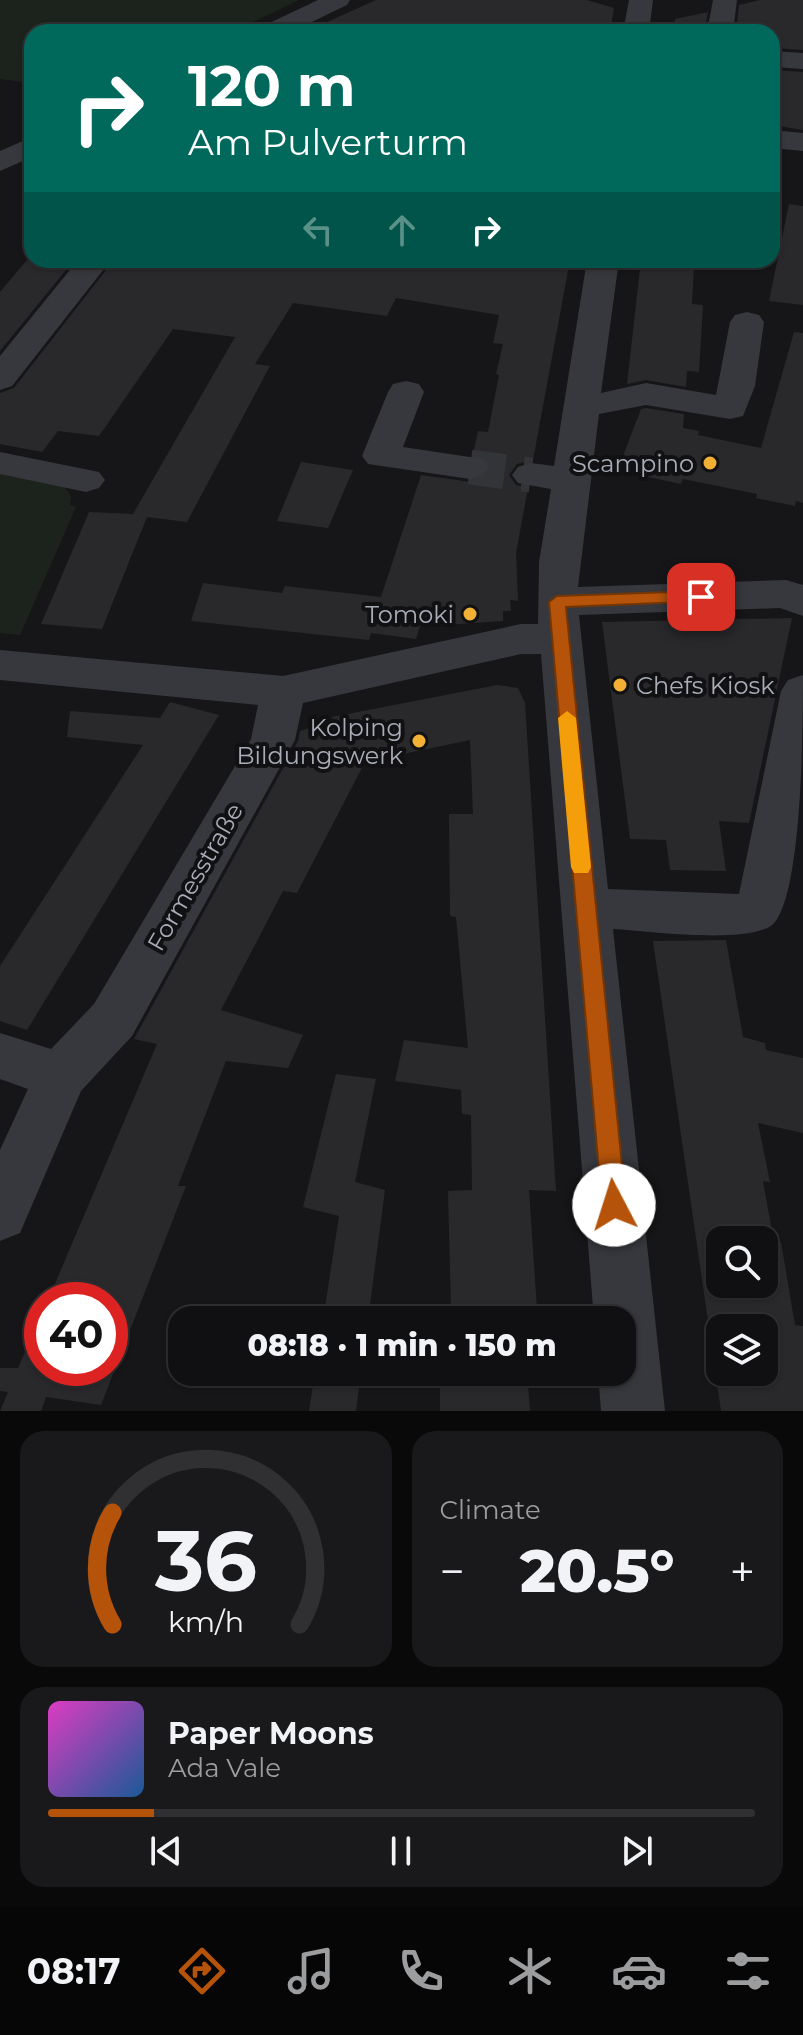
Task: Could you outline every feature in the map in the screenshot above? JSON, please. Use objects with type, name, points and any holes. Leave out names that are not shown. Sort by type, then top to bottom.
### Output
[{"type":"street","points":[[721,24],[725,0]]},
{"type":"street","points":[[286,24],[322,2]]},
{"type":"street","points":[[780,60],[803,61]]},
{"type":"street","points":[[780,140],[803,142]]},
{"type":"street","points":[[0,162],[24,150]]},
{"type":"street","points":[[0,379],[89,268]]},
{"type":"street","points":[[602,268],[559,562],[559,620],[633,1411]]},
{"type":"street","points":[[582,402],[605,404],[646,394],[730,408],[737,386],[747,322]]},
{"type":"street","points":[[406,392],[381,456],[470,467]]},
{"type":"street","points":[[0,463],[86,480]]},
{"type":"street","points":[[531,475],[571,479]]},
{"type":"street","points":[[0,665],[283,692],[521,639],[559,620],[786,594],[803,602]]},
{"type":"street","points":[[585,908],[740,915],[753,912],[762,904],[803,691]]},
{"type":"street","name":"Formesstraße","points":[[0,1214],[61,1076],[113,1020],[273,740],[283,692]]},
{"type":"street","points":[[0,1056],[61,1076]]},
{"type":"shaded area","points":[[0,0],[299,0],[250,24],[24,24],[24,82],[0,79]]},
{"type":"shaded area","points":[[0,471],[63,485],[71,496],[70,505],[76,507],[20,635],[0,633]]},
{"type":"building","points":[[376,0],[587,0],[614,8],[611,24],[323,24]]},
{"type":"building","points":[[760,0],[803,0],[803,50],[780,49],[780,24],[737,24],[739,5]]},
{"type":"building","points":[[708,12],[706,24],[675,24],[675,19]]},
{"type":"building","points":[[780,71],[803,72],[803,130],[780,126]]},
{"type":"building","points":[[789,204],[803,206],[803,305],[769,301],[776,268],[780,268],[780,248]]},
{"type":"building","points":[[24,264],[24,268],[67,268],[0,351],[0,292]]},
{"type":"building","points":[[108,268],[569,268],[533,460],[517,464],[509,475],[516,485],[528,488],[516,553],[518,601],[510,600],[511,611],[503,611],[503,621],[445,625],[421,623],[416,639],[371,633],[369,640],[191,621],[203,583],[282,593],[285,586],[381,597],[421,475],[471,482],[484,478],[491,469],[485,457],[473,454],[478,431],[488,432],[499,375],[496,374],[503,344],[493,343],[499,315],[396,298],[387,316],[293,303],[255,364],[270,366],[187,522],[147,517],[102,629],[41,624],[89,512],[133,514],[235,337],[173,329],[99,436],[58,431],[42,452],[0,444],[0,393],[14,388]]},
{"type":"building","points":[[640,268],[694,268],[692,304],[703,305],[699,372],[687,371],[686,387],[646,380],[627,384]]},
{"type":"building","points":[[794,332],[803,333],[803,503],[796,501],[795,506],[756,498],[757,494],[683,479],[681,484],[644,476],[645,472],[626,468],[630,457],[623,456],[641,409],[646,408],[684,414],[683,428],[699,431],[698,435],[761,448]]},
{"type":"building","points":[[301,462],[353,470],[328,528],[277,521]]},
{"type":"building","points":[[792,618],[749,823],[719,821],[726,871],[670,870],[666,840],[630,839],[602,622]]},
{"type":"building","points":[[497,685],[518,688],[525,703],[556,1191],[529,1190],[537,1306],[451,1306],[448,1191],[472,1190],[471,1115],[462,1114],[461,1090],[395,1081],[404,1040],[468,1048],[456,917],[450,916],[449,814],[473,814],[470,740],[365,762],[297,893],[283,891],[221,1010],[303,1035],[288,1068],[226,1061],[178,1186],[186,1186],[128,1335],[128,1282],[56,1282],[157,1044],[134,1039],[298,741],[300,731],[333,720],[332,717]]},
{"type":"building","points":[[170,702],[219,715],[27,1030],[0,1021],[0,966],[143,745],[67,737],[70,711],[160,718]]},
{"type":"building","points":[[726,940],[743,1037],[765,1043],[766,1050],[803,1058],[803,1133],[758,1123],[770,1182],[763,1181],[771,1226],[706,1226],[706,1298],[778,1298],[778,1242],[781,1242],[795,1325],[803,1326],[803,1411],[721,1411],[717,1386],[778,1386],[778,1314],[707,1314],[653,941]]},
{"type":"building","points":[[336,1074],[376,1079],[355,1182],[385,1190],[370,1306],[325,1306],[339,1216],[303,1207]]},
{"type":"building","points":[[24,1354],[24,1386],[108,1386],[101,1405],[46,1397],[41,1411],[0,1411],[8,1392],[0,1391],[0,1368],[18,1368]]},
{"type":"building","points":[[313,1386],[359,1386],[356,1411],[309,1411]]},
{"type":"building","points":[[440,1386],[528,1386],[530,1411],[440,1411]]},
{"type":"tunnel","points":[[470,467],[531,475]]},
{"type":"slow traffic","points":[[567,718],[581,867]]},
{"type":"place","name":"Scampino","points":[[710,463]]},
{"type":"place","name":"Tomoki","points":[[470,614]]},
{"type":"place","name":"Chefs Kiosk","points":[[620,685]]},
{"type":"place","name":"Kolping Bildungswerk","points":[[419,741]]},
{"type":"route","points":[[614,1205],[557,602],[701,597]]}]
